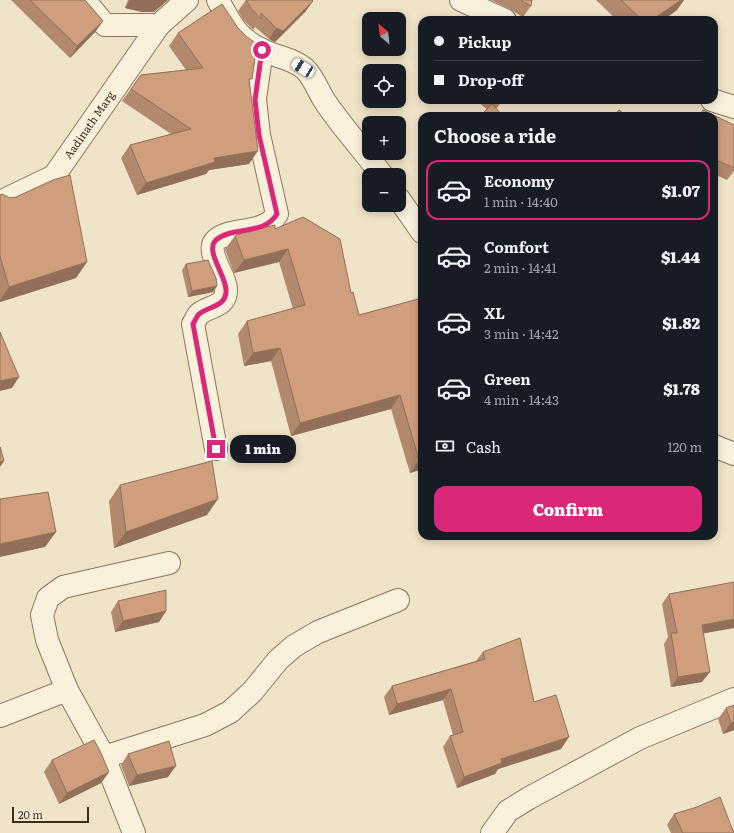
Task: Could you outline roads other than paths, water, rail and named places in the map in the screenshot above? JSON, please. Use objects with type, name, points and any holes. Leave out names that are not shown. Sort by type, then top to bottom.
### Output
[{"type":"street","points":[[84,0],[105,25],[159,25]]},
{"type":"street","name":"Aadinath Marg","points":[[0,202],[54,176],[159,25],[187,0]]},
{"type":"street","points":[[218,0],[233,28],[246,41],[262,50],[294,62],[311,76],[326,102],[377,168]]},
{"type":"street","points":[[461,0],[496,16]]},
{"type":"street","points":[[216,449],[193,324],[198,314],[219,305],[225,298],[227,290],[212,250],[215,241],[222,236],[262,226],[272,221],[277,214],[259,135],[255,100],[262,50]]},
{"type":"street","points":[[718,102],[734,107]]},
{"type":"street","points":[[406,209],[418,226]]},
{"type":"street","points":[[718,448],[734,454]]},
{"type":"street","points":[[134,833],[104,757],[67,690],[47,640],[42,615],[48,598],[63,587],[169,563]]},
{"type":"street","points":[[104,757],[205,725],[230,712],[252,692],[278,660],[294,646],[318,632],[398,600]]},
{"type":"street","points":[[0,716],[67,690]]},
{"type":"street","points":[[492,833],[508,811],[529,798],[640,738],[734,699]]}]
